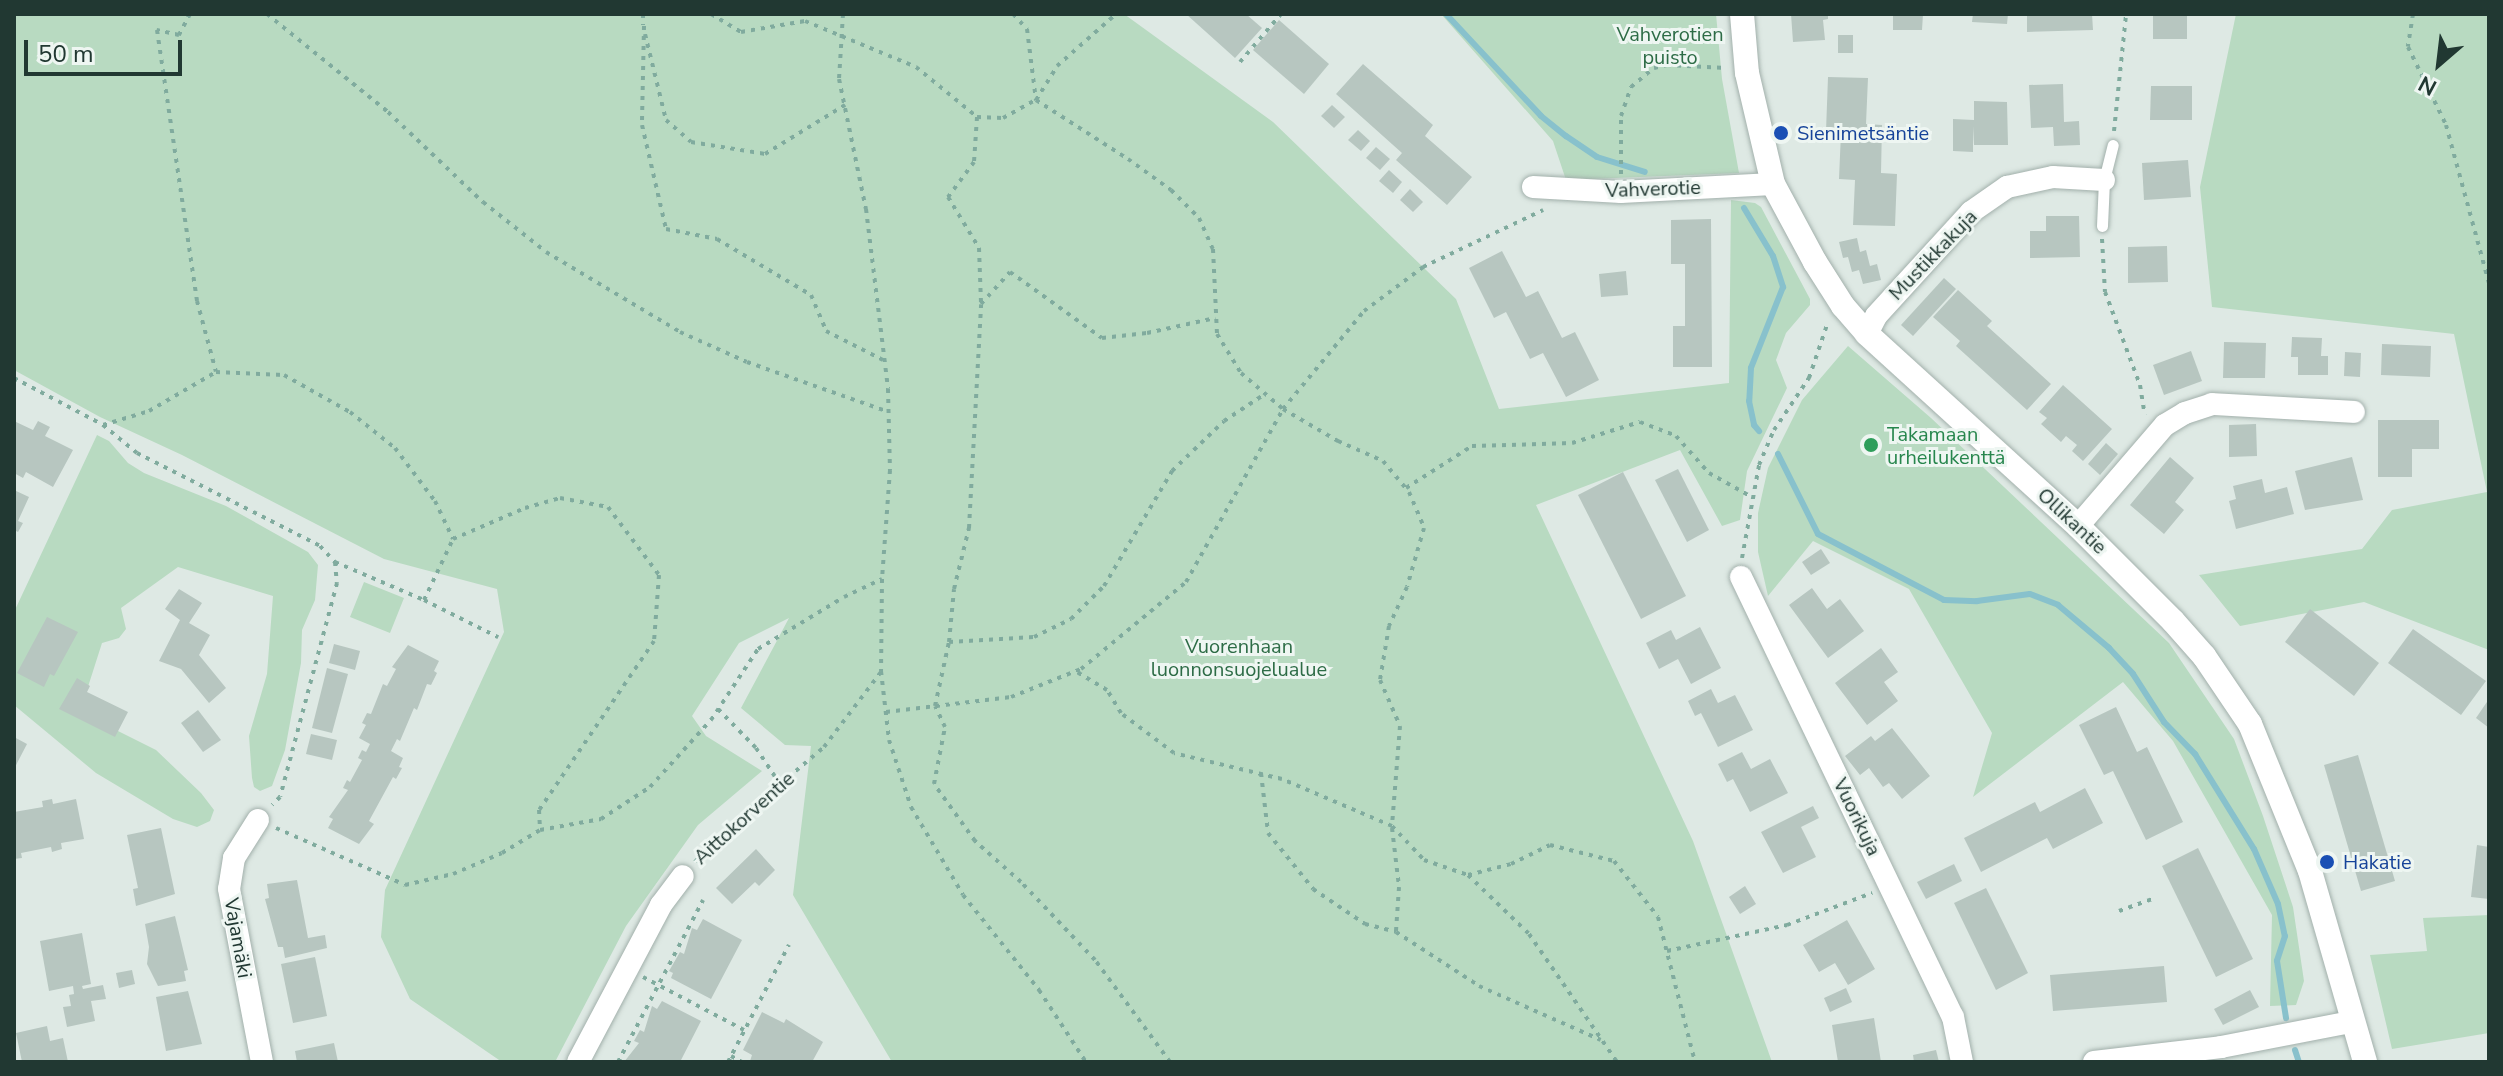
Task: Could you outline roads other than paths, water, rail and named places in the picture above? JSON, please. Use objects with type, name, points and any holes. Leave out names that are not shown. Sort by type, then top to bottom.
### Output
[{"type":"street","name":"Ollikantie","points":[[1742,14],[1747,73],[1773,184],[1843,306],[1867,334],[2078,526],[2204,656],[2250,724],[2310,871],[2365,1062]]},
{"type":"street","name":"Mustikkakuja","points":[[1867,334],[1876,316],[1971,212],[2007,187],[2053,177],[2104,180]]},
{"type":"street","name":"Vahverotie","points":[[1533,187],[1621,192],[1773,184]]},
{"type":"street","points":[[2078,526],[2165,425],[2212,404],[2354,412]]},
{"type":"street","name":"Vuorikuja","points":[[1741,577],[1953,1017],[1962,1062]]},
{"type":"street","name":"Vajamäki","points":[[258,820],[234,858],[229,889],[262,1062]]},
{"type":"street","name":"Aittokorventie","points":[[578,1062],[661,905],[683,876]]},
{"type":"street","points":[[2094,1062],[2221,1047],[2351,1022]]},
{"type":"lane","points":[[2102,226],[2104,180],[2113,145]]},
{"type":"waterway","points":[[1446,14],[1541,116],[1566,136],[1597,157],[1645,172]]},
{"type":"waterway","points":[[1744,208],[1773,256],[1783,287],[1751,368],[1749,401],[1754,425],[1759,431]]},
{"type":"waterway","points":[[1778,454],[1818,534],[1944,600],[1977,601],[2030,594],[2058,605],[2109,648],[2133,674],[2164,722],[2195,754],[2254,849],[2278,904],[2285,936],[2277,961],[2286,1018]]},
{"type":"waterway","points":[[2295,1050],[2299,1062]]},
{"type":"place","name":"Sienimetsäntie","points":[[1781,133]]},
{"type":"place","name":"Takamaan urheilukenttä","points":[[1871,445]]},
{"type":"place","name":"Hakatie","points":[[2327,862]]},
{"type":"park label","name":"Vahverotien puisto","points":[[1670,46]]},
{"type":"park label","name":"Vuorenhaan luonnonsuojelualue","points":[[1239,658]]}]
